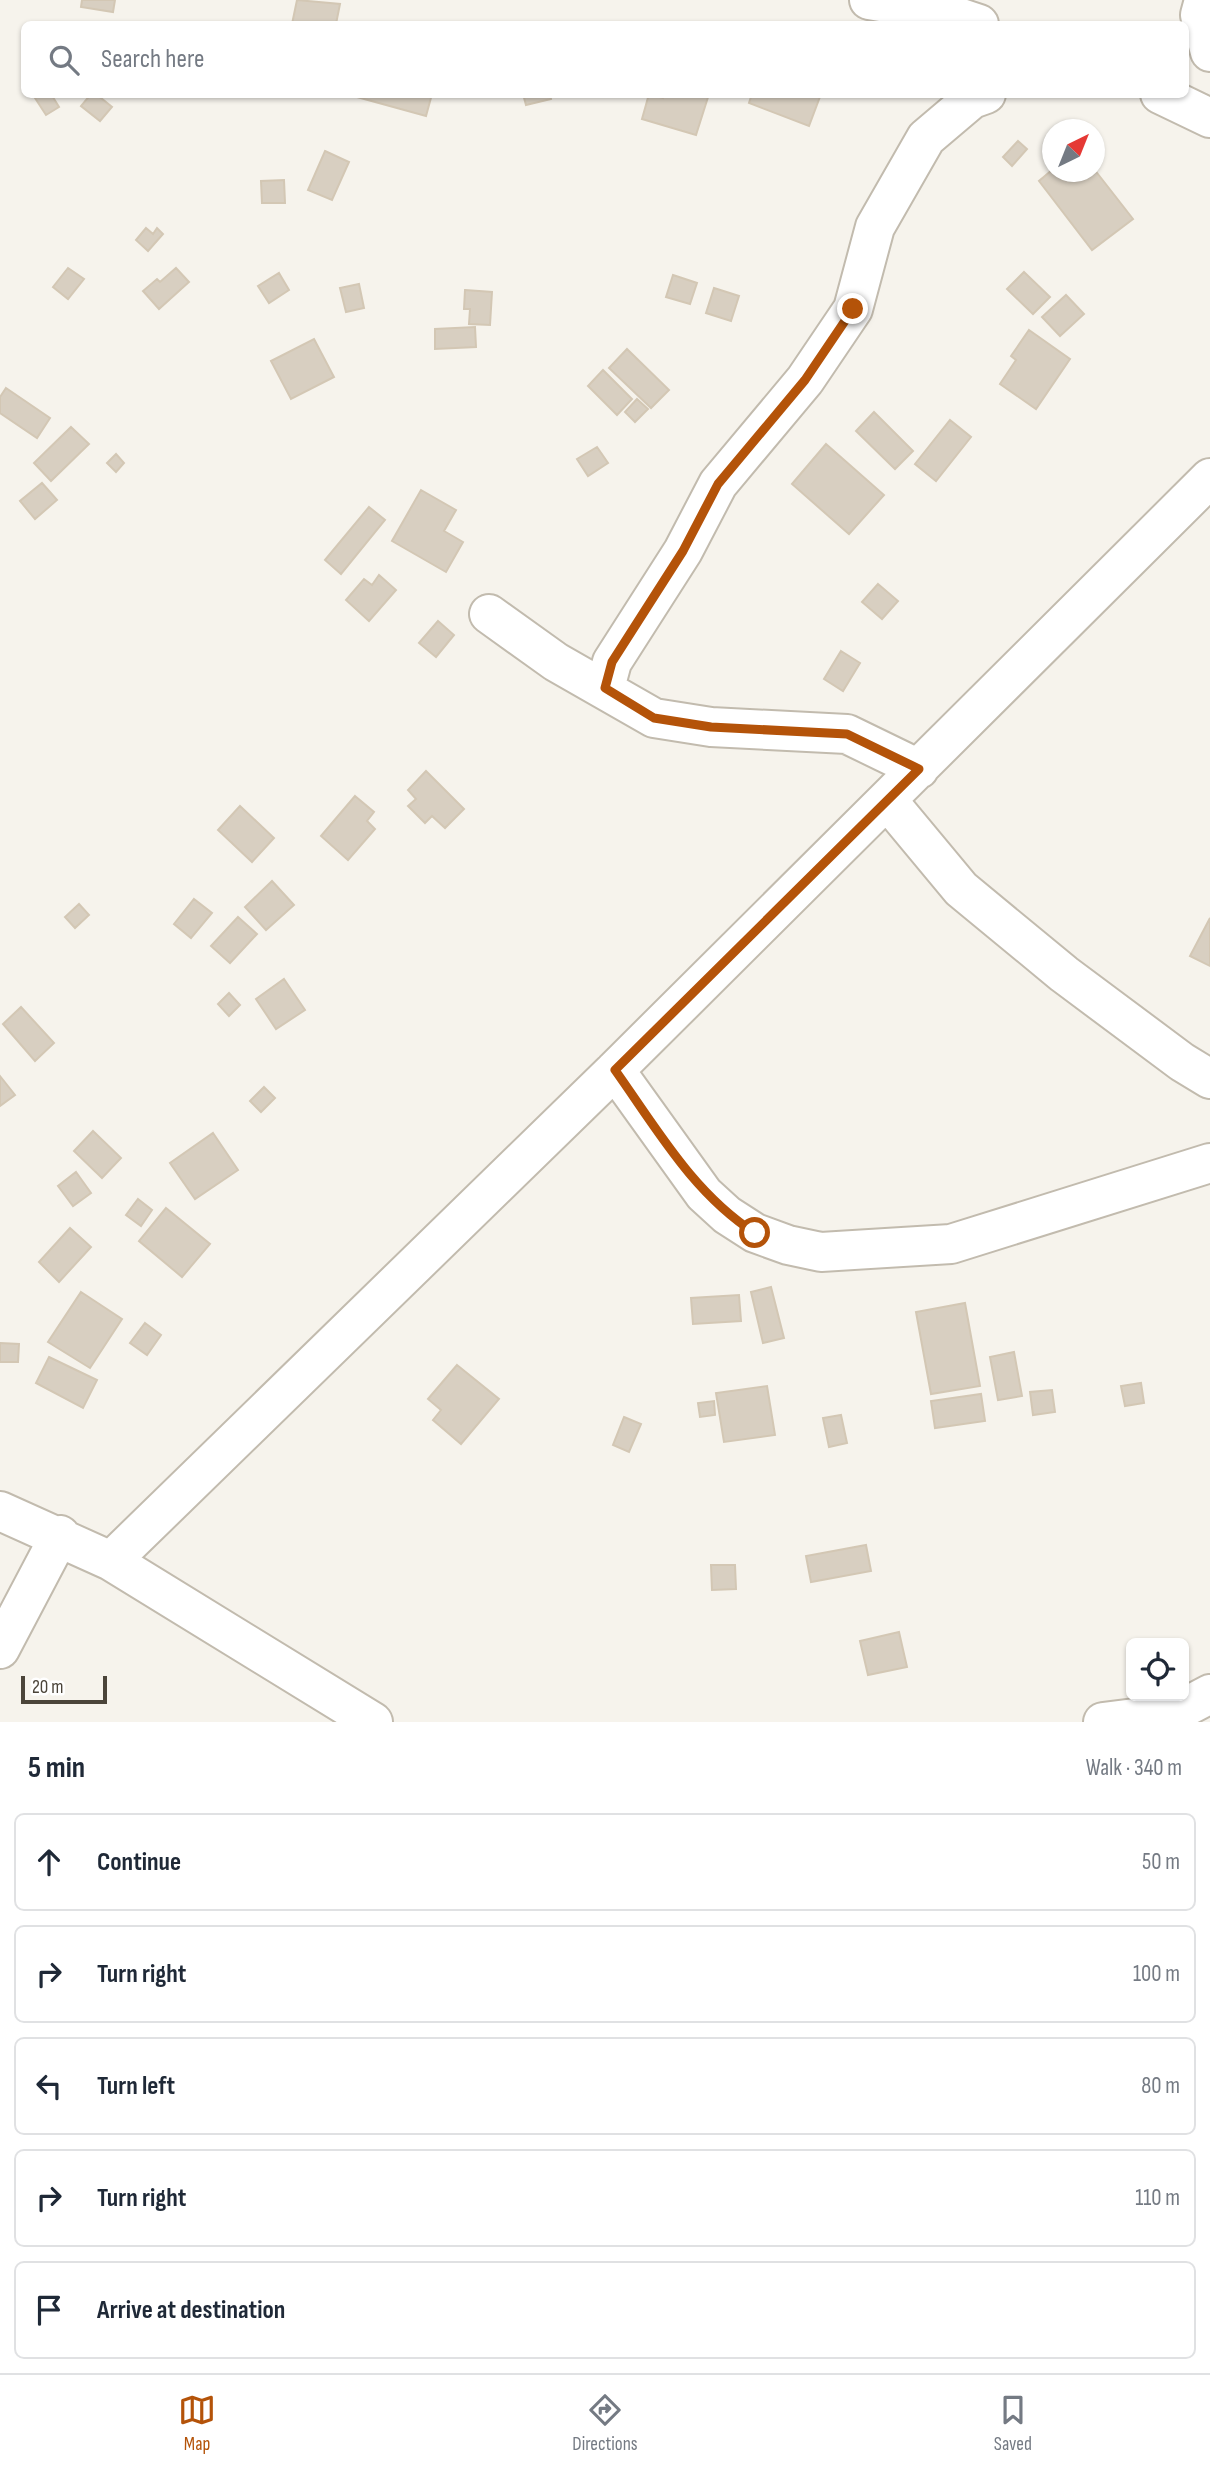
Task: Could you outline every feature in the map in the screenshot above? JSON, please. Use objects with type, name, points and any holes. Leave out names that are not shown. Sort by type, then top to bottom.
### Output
[{"type":"street","points":[[869,0],[946,13],[970,21]]},
{"type":"street","points":[[1204,0],[1200,15],[1210,52]]},
{"type":"street","points":[[605,688],[612,662],[683,551],[718,484],[805,380],[853,309],[875,227],[926,138],[975,98]]},
{"type":"street","points":[[1168,98],[1210,118]]},
{"type":"street","points":[[111,1560],[615,1070],[1210,478]]},
{"type":"street","points":[[489,614],[556,662],[654,718],[711,727],[847,734],[919,769]]},
{"type":"street","points":[[887,800],[961,889],[1064,974],[1196,1070],[1210,1094]]},
{"type":"street","points":[[615,1070],[704,1194],[727,1215],[755,1233],[788,1245],[821,1252],[951,1244],[1210,1163]]},
{"type":"street","points":[[0,1511],[60,1535],[111,1560],[373,1722]]},
{"type":"street","points":[[0,1649],[60,1535]]},
{"type":"street","points":[[1103,1722],[1174,1713],[1210,1694]]},
{"type":"building","points":[[82,0],[115,0],[113,12],[81,7]]},
{"type":"building","points":[[297,0],[340,4],[337,21],[293,21]]},
{"type":"building","points":[[35,98],[53,98],[59,107],[46,115]]},
{"type":"building","points":[[88,98],[101,98],[112,107],[100,121],[81,106]]},
{"type":"building","points":[[361,98],[431,98],[426,116]]},
{"type":"building","points":[[524,98],[551,98],[551,99],[526,105]]},
{"type":"building","points":[[648,98],[708,98],[696,135],[642,119]]},
{"type":"building","points":[[751,98],[820,98],[809,126],[749,103]]},
{"type":"building","points":[[1018,141],[1027,149],[1012,166],[1003,157]]},
{"type":"building","points":[[325,151],[349,162],[332,200],[308,190]]},
{"type":"building","points":[[1042,178],[1042,182],[1104,182],[1133,219],[1092,250],[1039,181]]},
{"type":"building","points":[[284,180],[285,203],[262,203],[261,181]]},
{"type":"building","points":[[146,228],[153,234],[157,228],[163,234],[148,251],[136,240]]},
{"type":"building","points":[[68,268],[84,279],[68,299],[53,287]]},
{"type":"building","points":[[176,268],[189,282],[159,309],[143,291],[157,279],[160,282]]},
{"type":"building","points":[[1024,272],[1050,297],[1033,314],[1007,289]]},
{"type":"building","points":[[279,273],[289,290],[269,303],[258,286]]},
{"type":"building","points":[[673,275],[697,283],[690,304],[666,297]]},
{"type":"building","points":[[359,284],[364,308],[346,312],[340,288]]},
{"type":"building","points":[[714,288],[739,296],[731,321],[706,313]]},
{"type":"building","points":[[465,290],[492,292],[490,325],[469,324],[470,309],[464,309]]},
{"type":"building","points":[[1066,295],[1084,314],[1060,336],[1042,317]]},
{"type":"building","points":[[475,327],[476,347],[435,349],[435,329]]},
{"type":"building","points":[[1029,330],[1070,359],[1036,409],[1000,384],[1016,360],[1011,356]]},
{"type":"building","points":[[314,339],[334,377],[291,399],[271,361]]},
{"type":"building","points":[[627,349],[669,390],[651,408],[609,368]]},
{"type":"building","points":[[603,370],[632,399],[617,415],[588,386]]},
{"type":"building","points":[[6,388],[50,418],[37,438],[0,413],[0,397]]},
{"type":"building","points":[[637,399],[648,409],[635,422],[625,412]]},
{"type":"building","points":[[874,412],[913,451],[895,469],[856,431]]},
{"type":"building","points":[[950,420],[971,437],[936,481],[915,464]]},
{"type":"building","points":[[71,427],[89,444],[51,481],[34,463]]},
{"type":"building","points":[[826,444],[884,495],[849,534],[792,484]]},
{"type":"building","points":[[597,447],[608,463],[588,476],[577,459]]},
{"type":"building","points":[[116,454],[124,463],[116,472],[107,463]]},
{"type":"building","points":[[42,483],[57,500],[35,519],[20,501]]},
{"type":"building","points":[[421,490],[456,510],[444,531],[463,542],[446,572],[392,541]]},
{"type":"building","points":[[369,507],[385,520],[341,574],[325,560]]},
{"type":"building","points":[[379,575],[396,590],[369,621],[346,600],[364,579],[372,585]]},
{"type":"building","points":[[878,584],[898,601],[882,619],[862,602]]},
{"type":"building","points":[[438,621],[454,635],[436,657],[419,643]]},
{"type":"building","points":[[841,651],[860,663],[843,691],[824,679]]},
{"type":"building","points":[[426,771],[464,809],[445,828],[432,816],[425,823],[408,806],[416,799],[408,790]]},
{"type":"building","points":[[355,796],[374,812],[367,821],[375,829],[348,860],[321,836]]},
{"type":"building","points":[[240,806],[274,838],[252,862],[218,830]]},
{"type":"building","points":[[272,881],[294,905],[266,930],[245,907]]},
{"type":"building","points":[[194,899],[212,913],[191,938],[174,924]]},
{"type":"building","points":[[79,904],[89,915],[75,928],[65,917]]},
{"type":"building","points":[[238,917],[257,934],[230,963],[211,946]]},
{"type":"building","points":[[1210,918],[1210,966],[1190,956]]},
{"type":"building","points":[[284,979],[305,1010],[276,1029],[256,999]]},
{"type":"building","points":[[229,993],[240,1005],[229,1016],[218,1004]]},
{"type":"building","points":[[21,1007],[54,1043],[35,1061],[3,1024]]},
{"type":"building","points":[[0,1076],[15,1095],[0,1106]]},
{"type":"building","points":[[264,1087],[275,1098],[261,1112],[250,1101]]},
{"type":"building","points":[[93,1131],[121,1158],[102,1178],[74,1151]]},
{"type":"building","points":[[213,1133],[238,1170],[195,1199],[170,1163]]},
{"type":"building","points":[[76,1172],[91,1193],[73,1206],[58,1186]]},
{"type":"building","points":[[138,1199],[152,1210],[141,1226],[126,1215]]},
{"type":"building","points":[[166,1208],[210,1244],[182,1277],[139,1241]]},
{"type":"building","points":[[70,1228],[91,1247],[59,1282],[39,1262]]},
{"type":"building","points":[[771,1287],[784,1338],[763,1343],[751,1292]]},
{"type":"building","points":[[81,1292],[122,1319],[90,1368],[48,1342]]},
{"type":"building","points":[[739,1295],[741,1321],[693,1324],[691,1298]]},
{"type":"building","points":[[965,1303],[980,1386],[931,1394],[916,1312]]},
{"type":"building","points":[[145,1323],[161,1335],[147,1355],[130,1343]]},
{"type":"building","points":[[0,1343],[19,1344],[18,1362],[0,1362]]},
{"type":"building","points":[[1014,1352],[1022,1396],[998,1400],[990,1357]]},
{"type":"building","points":[[49,1357],[97,1380],[83,1408],[36,1383]]},
{"type":"building","points":[[457,1365],[499,1399],[461,1444],[433,1420],[441,1410],[428,1399]]},
{"type":"building","points":[[1141,1383],[1144,1403],[1125,1406],[1121,1386]]},
{"type":"building","points":[[767,1386],[775,1435],[724,1442],[716,1393]]},
{"type":"building","points":[[1052,1390],[1055,1412],[1033,1415],[1030,1392]]},
{"type":"building","points":[[981,1394],[985,1421],[935,1428],[931,1401]]},
{"type":"building","points":[[714,1401],[715,1415],[700,1417],[698,1403]]},
{"type":"building","points":[[841,1415],[847,1443],[829,1447],[823,1418]]},
{"type":"building","points":[[624,1417],[641,1424],[629,1452],[613,1445]]},
{"type":"building","points":[[866,1545],[871,1571],[811,1582],[806,1556]]},
{"type":"building","points":[[711,1565],[735,1565],[736,1589],[712,1590]]},
{"type":"building","points":[[899,1632],[907,1667],[868,1675],[860,1641]]},
{"type":"route","points":[[755,1233],[727,1215],[704,1194],[615,1070],[919,769],[847,734],[711,727],[654,718],[605,688],[612,662],[683,551],[718,484],[805,380],[853,309]]}]
